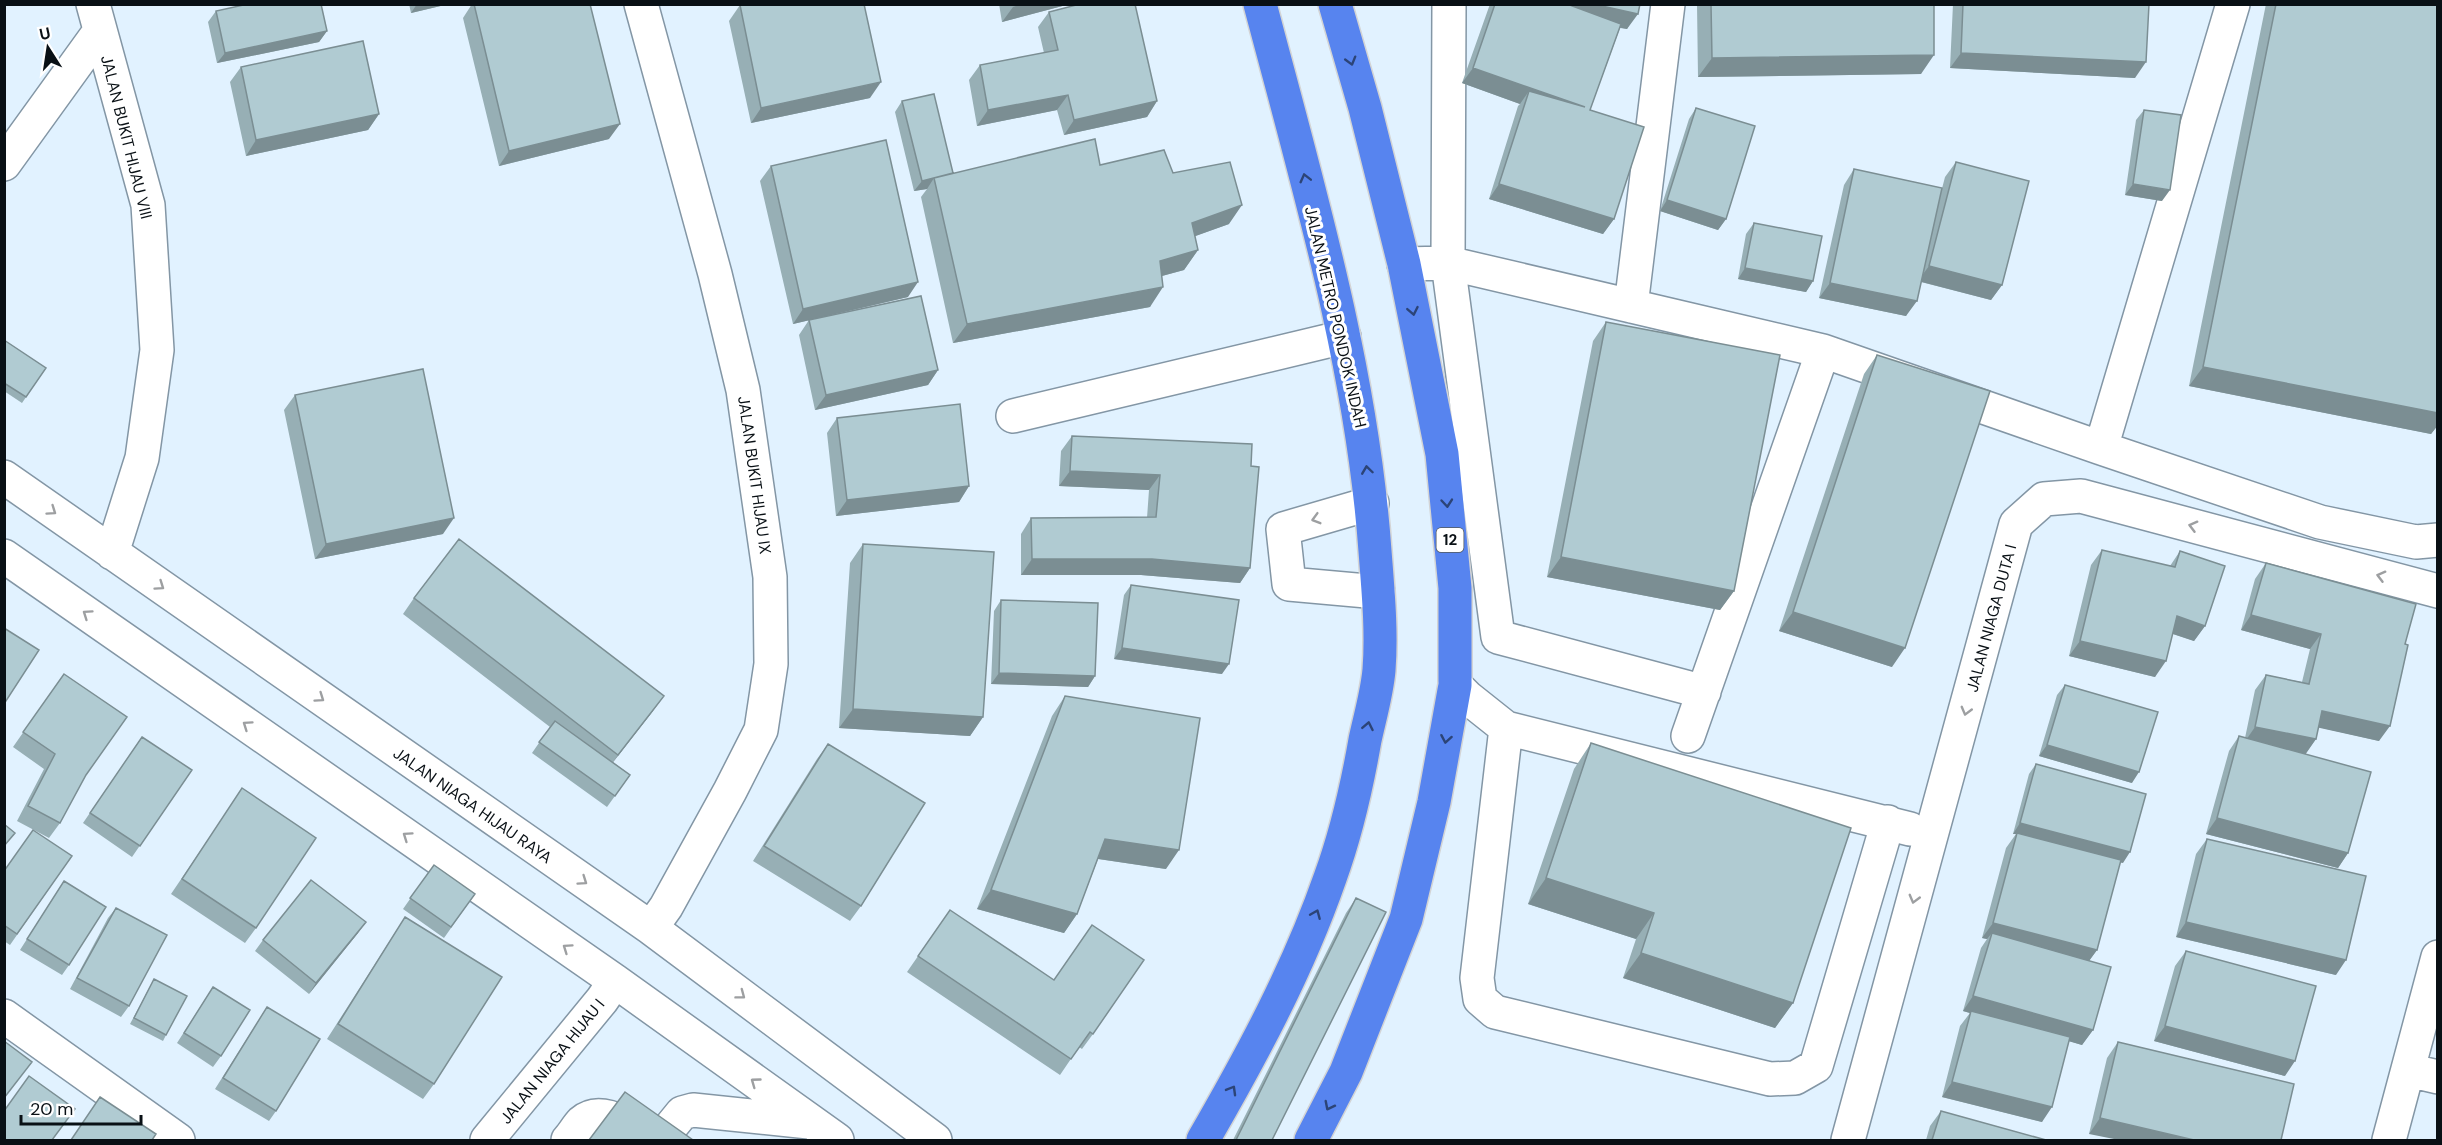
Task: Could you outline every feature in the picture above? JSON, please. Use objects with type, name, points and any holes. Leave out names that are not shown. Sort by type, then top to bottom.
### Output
[{"type":"highway","name":"JALAN METRO PONDOK INDAH","points":[[1203,1140],[1241,1074],[1286,984],[1331,878],[1359,772],[1379,670],[1378,592],[1372,503],[1362,432],[1344,337],[1260,4]]},
{"type":"highway","name":"12","points":[[1311,1140],[1346,1072],[1406,919],[1434,802],[1455,684],[1455,588],[1442,454],[1404,264],[1365,108],[1335,4]]},
{"type":"street","name":"JALAN BUKIT HIJAU IX","points":[[641,4],[715,274],[743,390],[770,577],[771,664],[761,730],[730,792],[666,907],[651,928]]},
{"type":"street","points":[[1449,4],[1448,263],[1498,637],[1704,692]]},
{"type":"street","points":[[1631,306],[1668,4]]},
{"type":"street","points":[[2101,448],[2233,4]]},
{"type":"street","points":[[4,164],[97,18]]},
{"type":"street","name":"JALAN BUKIT HIJAU VIII","points":[[97,18],[148,206],[157,350],[142,458],[111,553]]},
{"type":"street","points":[[1404,264],[1448,263],[1823,351],[2320,522],[2416,542],[2438,540]]},
{"type":"street","points":[[1013,416],[1344,337]]},
{"type":"street","points":[[1688,736],[1823,351]]},
{"type":"street","name":"JALAN NIAGA HIJAU RAYA","points":[[4,477],[651,928],[935,1140]]},
{"type":"street","name":"JALAN NIAGA DUTA I","points":[[1848,1140],[2016,524],[2044,499],[2081,496],[2438,591]]},
{"type":"street","points":[[1372,503],[1283,529],[1289,584],[1378,592]]},
{"type":"street","points":[[4,556],[615,981],[837,1140]]},
{"type":"street","points":[[1455,684],[1467,697],[1506,728],[1885,833],[1928,847]]},
{"type":"street","points":[[1506,728],[1477,978],[1480,999],[1495,1012],[1770,1079],[1795,1078],[1816,1066],[1885,833]]},
{"type":"street","points":[[2390,1140],[2422,1074],[2438,957]]},
{"type":"street","name":"JALAN NIAGA HIJAU I","points":[[487,1140],[603,1000],[615,981]]},
{"type":"street","points":[[4,1016],[178,1140]]},
{"type":"street","points":[[568,1140],[583,1121],[593,1116],[608,1116],[659,1140],[682,1113],[693,1110],[810,1122]]},
{"type":"building","points":[[248,4],[321,4],[327,31],[225,53],[216,11]]},
{"type":"building","points":[[474,4],[590,4],[620,124],[509,151]]},
{"type":"building","points":[[864,4],[881,82],[761,108],[740,5]]},
{"type":"building","points":[[1080,4],[1135,4],[1157,101],[1074,120],[1068,95],[988,110],[980,65],[1058,50],[1049,12]]},
{"type":"building","points":[[1495,4],[1567,4],[1621,24],[1590,110],[1644,127],[1614,219],[1499,184],[1529,91],[1585,107],[1473,68]]},
{"type":"building","points":[[1593,4],[1640,4],[1638,14]]},
{"type":"building","points":[[1711,4],[1934,4],[1934,55],[1712,58]]},
{"type":"building","points":[[1963,4],[2149,4],[2146,62],[1961,53]]},
{"type":"building","points":[[2276,4],[2438,4],[2438,413],[2203,367]]},
{"type":"building","points":[[363,41],[379,114],[256,140],[241,67]]},
{"type":"building","points":[[934,94],[953,173],[922,181],[902,101]]},
{"type":"building","points":[[1696,108],[1755,126],[1726,219],[1667,200]]},
{"type":"building","points":[[2144,110],[2181,115],[2170,190],[2133,184]]},
{"type":"building","points":[[1095,139],[1100,165],[1164,150],[1173,173],[1230,162],[1242,205],[1192,223],[1198,250],[1160,261],[1163,287],[967,324],[934,178]]},
{"type":"building","points":[[886,140],[918,282],[803,309],[771,166]]},
{"type":"building","points":[[1956,162],[2029,181],[2002,285],[1929,266]]},
{"type":"building","points":[[1854,169],[1942,188],[1917,301],[1830,283]]},
{"type":"building","points":[[1754,223],[1822,236],[1813,281],[1745,268]]},
{"type":"building","points":[[921,296],[938,370],[826,395],[809,320]]},
{"type":"building","points":[[1606,322],[1780,355],[1734,591],[1561,557]]},
{"type":"building","points":[[4,340],[46,368],[26,397],[4,383]]},
{"type":"building","points":[[1877,355],[1990,391],[1905,648],[1793,612]]},
{"type":"building","points":[[423,369],[454,518],[326,544],[295,395]]},
{"type":"building","points":[[960,404],[969,486],[847,500],[837,418]]},
{"type":"building","points":[[1072,436],[1252,444],[1251,466],[1259,467],[1250,568],[1152,559],[1032,559],[1031,518],[1156,517],[1160,475],[1070,471]]},
{"type":"building","points":[[459,539],[664,696],[618,755],[414,598]]},
{"type":"building","points":[[863,544],[994,552],[983,717],[853,709]]},
{"type":"building","points":[[2102,550],[2175,567],[2180,551],[2225,566],[2205,626],[2177,616],[2166,661],[2080,641]]},
{"type":"building","points":[[2266,563],[2416,604],[2405,644],[2408,645],[2390,726],[2322,711],[2316,739],[2255,727],[2266,675],[2309,684],[2321,634],[2251,615]]},
{"type":"building","points":[[1131,585],[1239,600],[1229,664],[1122,648]]},
{"type":"building","points":[[1001,600],[1098,603],[1095,676],[999,673]]},
{"type":"building","points":[[4,628],[39,650],[4,704]]},
{"type":"building","points":[[64,674],[127,717],[86,775],[60,823],[28,806],[55,754],[23,732]]},
{"type":"building","points":[[2065,685],[2158,712],[2139,772],[2047,745]]},
{"type":"building","points":[[1065,696],[1200,718],[1179,850],[1105,839],[1077,914],[991,890]]},
{"type":"building","points":[[555,721],[630,775],[615,796],[539,742]]},
{"type":"building","points":[[2239,736],[2371,772],[2348,853],[2217,818]]},
{"type":"building","points":[[142,737],[192,770],[140,846],[90,813]]},
{"type":"building","points":[[1591,743],[1851,828],[1793,1003],[1641,953],[1654,913],[1546,878]]},
{"type":"building","points":[[828,744],[925,803],[861,906],[764,846]]},
{"type":"building","points":[[2036,764],[2146,794],[2130,852],[2020,823]]},
{"type":"building","points":[[242,788],[316,838],[256,928],[182,879]]},
{"type":"building","points":[[4,824],[15,833],[4,846]]},
{"type":"building","points":[[33,830],[72,856],[17,934],[4,925],[4,871]]},
{"type":"building","points":[[2017,833],[2121,860],[2097,950],[1993,923]]},
{"type":"building","points":[[2207,839],[2366,876],[2346,960],[2186,922]]},
{"type":"building","points":[[434,865],[475,894],[451,927],[410,898]]},
{"type":"building","points":[[311,880],[366,922],[316,983],[263,940]]},
{"type":"building","points":[[64,881],[106,907],[69,965],[27,939]]},
{"type":"building","points":[[1356,898],[1386,912],[1272,1140],[1236,1140]]},
{"type":"building","points":[[116,908],[167,935],[129,1006],[77,978]]},
{"type":"building","points":[[950,910],[1054,980],[1092,925],[1144,960],[1093,1034],[1090,1032],[1071,1059],[918,956]]},
{"type":"building","points":[[405,917],[502,977],[434,1084],[338,1024]]},
{"type":"building","points":[[1992,933],[2111,967],[2093,1030],[1973,996]]},
{"type":"building","points":[[2186,951],[2316,986],[2295,1061],[2165,1026]]},
{"type":"building","points":[[154,979],[187,996],[166,1035],[134,1018]]},
{"type":"building","points":[[213,987],[250,1010],[221,1056],[184,1033]]},
{"type":"building","points":[[267,1007],[320,1039],[276,1111],[223,1078]]},
{"type":"building","points":[[1971,1011],[2070,1037],[2052,1107],[1952,1082]]},
{"type":"building","points":[[4,1041],[32,1062],[4,1098]]},
{"type":"building","points":[[2118,1042],[2294,1084],[2281,1140],[2194,1140],[2100,1118]]},
{"type":"building","points":[[29,1076],[75,1109],[52,1140],[4,1140],[4,1111]]},
{"type":"building","points":[[625,1092],[693,1140],[589,1140]]},
{"type":"building","points":[[100,1097],[156,1134],[152,1140],[71,1140]]},
{"type":"building","points":[[1941,1111],[2046,1140],[1932,1140]]}]
